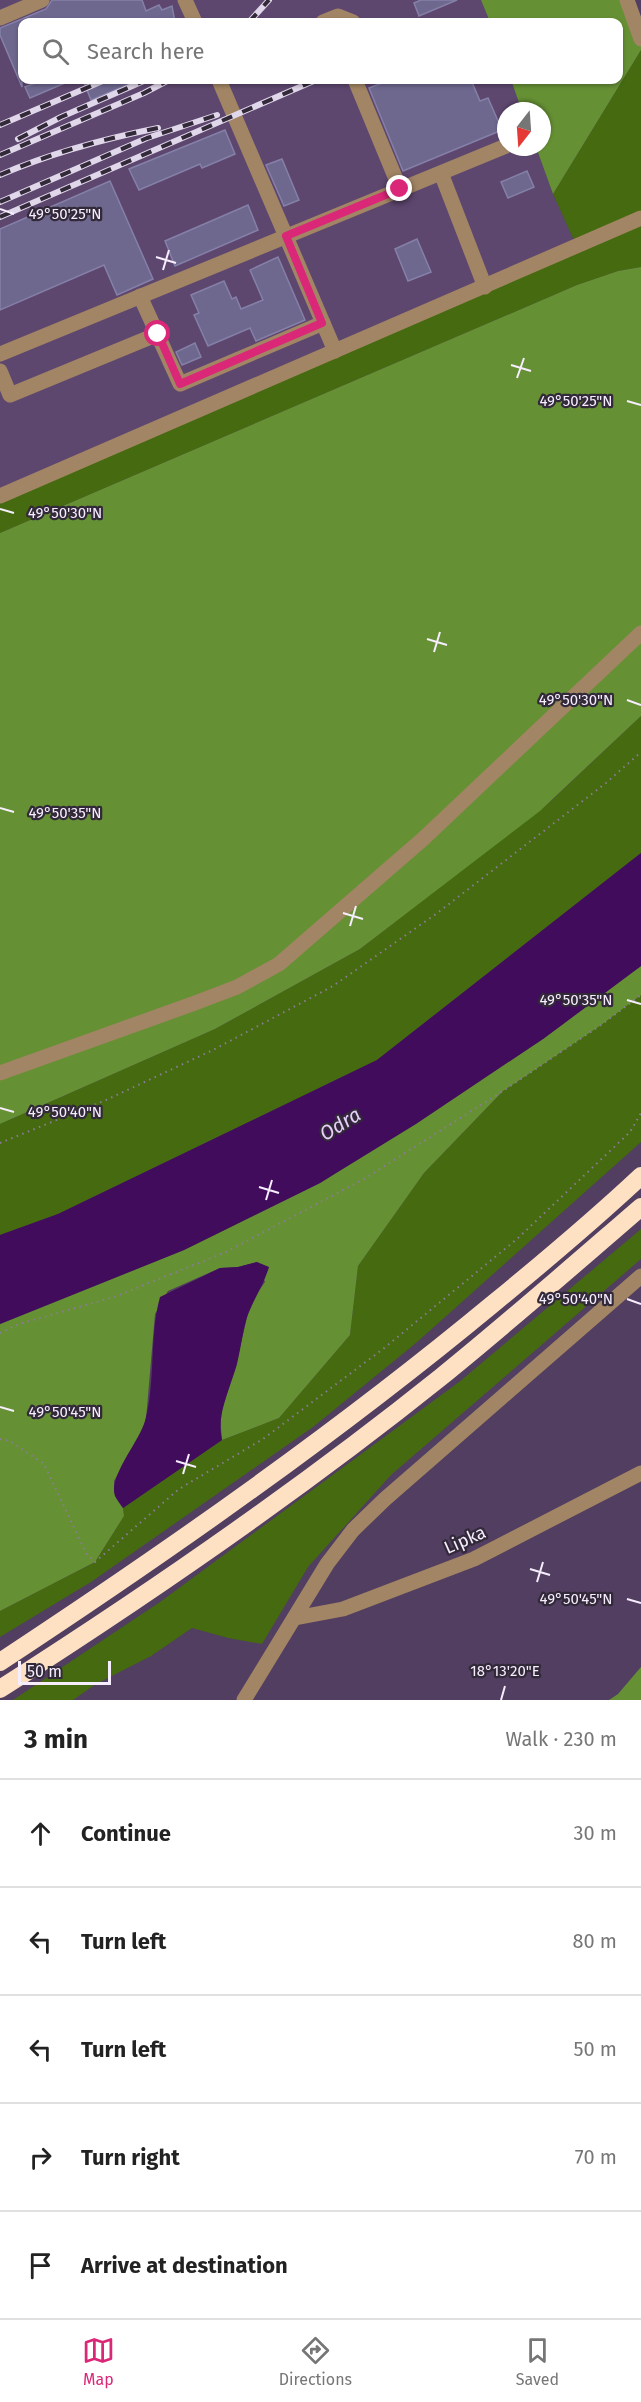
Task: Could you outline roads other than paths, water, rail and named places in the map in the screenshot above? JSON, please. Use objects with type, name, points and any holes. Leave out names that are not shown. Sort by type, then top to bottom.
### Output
[{"type":"highway","points":[[0,1662],[106,1593],[267,1480],[427,1358],[532,1272],[641,1176]]},
{"type":"highway","points":[[0,1689],[110,1618],[276,1503],[440,1378],[641,1207]]},
{"type":"street","points":[[0,18],[42,0]]},
{"type":"street","points":[[185,0],[193,18]]},
{"type":"street","points":[[627,0],[641,39]]},
{"type":"street","points":[[221,84],[335,351]]},
{"type":"street","points":[[356,84],[400,189]]},
{"type":"street","points":[[0,354],[497,150]]},
{"type":"street","points":[[441,173],[485,287]]},
{"type":"street","points":[[0,496],[641,218]]},
{"type":"street","points":[[140,296],[180,384],[322,323]]},
{"type":"street","points":[[0,371],[10,395],[158,334]]},
{"type":"street","points":[[0,1073],[237,987],[279,964],[423,839],[641,633]]},
{"type":"street","points":[[244,1700],[327,1564],[353,1530],[385,1499],[641,1276]]},
{"type":"street","name":"Lipka","points":[[295,1618],[343,1609],[474,1559],[641,1473]]},
{"type":"water","name":"Odra","points":[[641,853],[641,966],[543,1039],[416,1124],[320,1183],[184,1250],[0,1324],[0,1235],[58,1214],[377,1060]]},
{"type":"water","points":[[257,1262],[269,1267],[246,1320],[237,1364],[222,1411],[222,1440],[123,1508],[115,1496],[114,1488],[120,1469],[145,1421],[160,1297],[220,1268],[238,1267]]},
{"type":"railway","points":[[253,18],[269,0]]},
{"type":"railway","points":[[0,125],[96,84]]},
{"type":"railway","points":[[18,139],[61,117],[137,84]]},
{"type":"railway","points":[[0,155],[161,84]]},
{"type":"railway","points":[[0,217],[307,84]]},
{"type":"railway","points":[[0,202],[147,138],[217,115]]},
{"type":"railway","points":[[0,175],[78,147],[158,128]]}]
